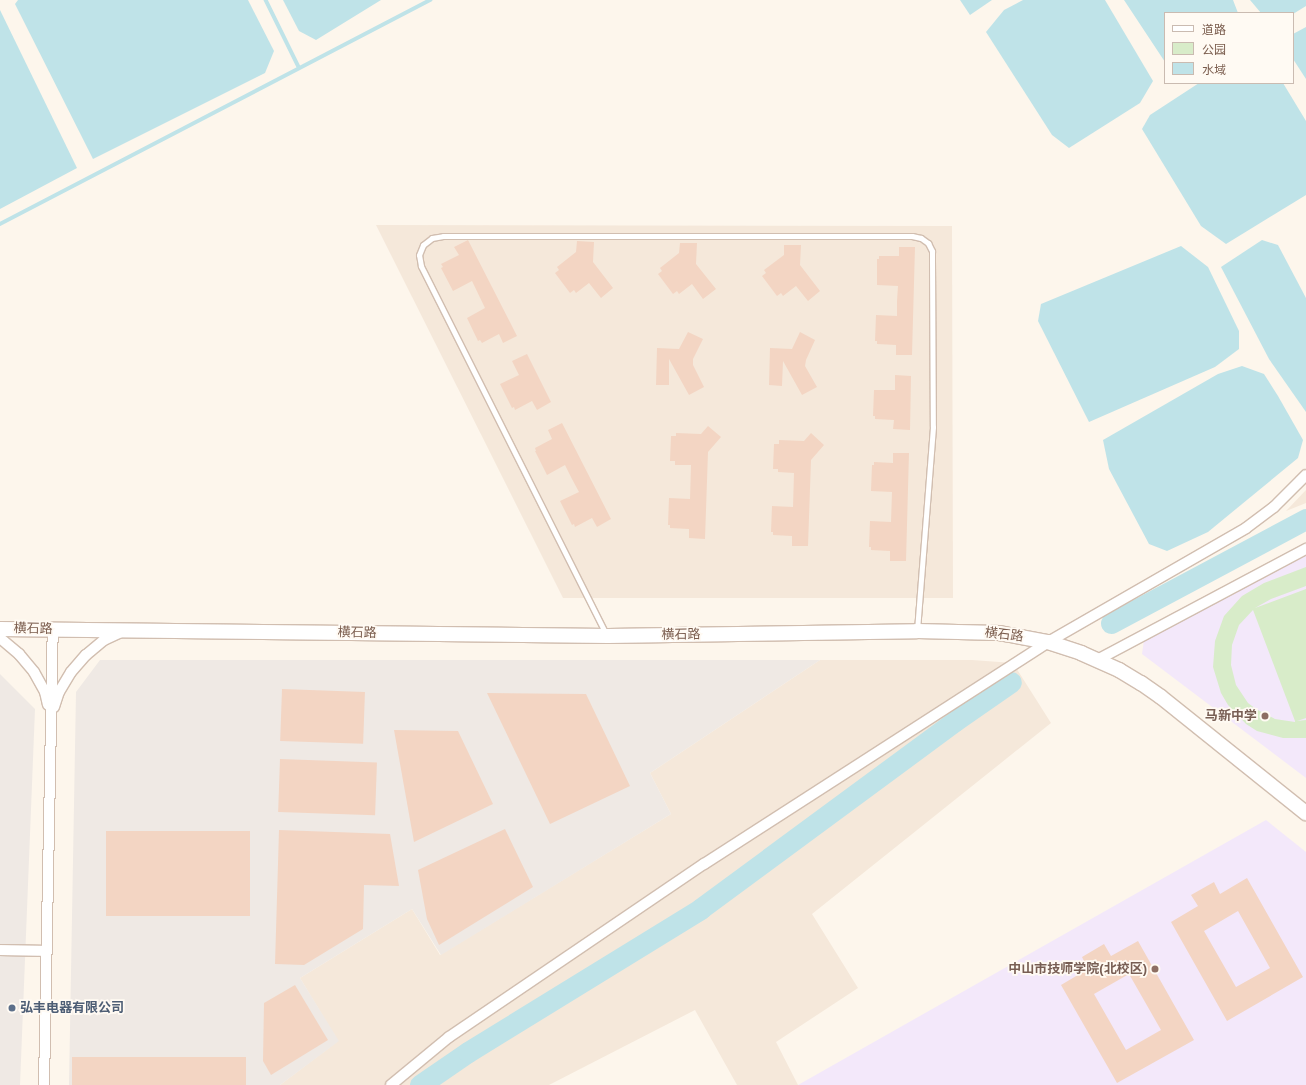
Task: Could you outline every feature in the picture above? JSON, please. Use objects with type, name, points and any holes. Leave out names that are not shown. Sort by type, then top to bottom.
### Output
[{"type":"main road","name":"横石路","points":[[0,629],[608,636],[917,631],[999,633],[1048,642],[1097,660],[1125,674],[1161,696],[1306,813]]},
{"type":"street","points":[[391,1085],[449,1037],[704,864],[1048,642],[1246,528],[1274,506],[1306,475]]},
{"type":"street","points":[[1097,660],[1306,549]]},
{"type":"street","points":[[44,1085],[53,630]]},
{"type":"street","points":[[51,714],[59,692],[71,672],[86,655],[104,640],[125,630]]},
{"type":"street","points":[[0,638],[19,654],[34,672],[44,692],[51,714]]},
{"type":"street","points":[[0,950],[46,951]]},
{"type":"lane","points":[[608,636],[421,266],[419,255],[423,245],[432,238],[443,236],[912,236],[921,238],[928,243],[932,251],[933,427],[917,631]]},
{"type":"shaded area","points":[[376,225],[952,226],[953,598],[563,598]]},
{"type":"shaded area","points":[[1306,490],[1306,503],[1286,511]]},
{"type":"shaded area","name":"马新中学","points":[[1306,547],[1306,778],[1142,654],[1144,640]]},
{"type":"shaded area","points":[[100,660],[820,660],[650,773],[671,814],[441,955],[412,909],[300,978],[339,1041],[280,1085],[69,1085],[76,692]]},
{"type":"shaded area","points":[[820,660],[972,660],[1013,663],[1051,723],[812,914],[858,988],[776,1042],[798,1085],[737,1085],[695,1010],[549,1085],[280,1085],[338,1041],[300,978],[412,909],[440,955],[671,814],[650,773]]},
{"type":"shaded area","points":[[0,674],[35,709],[20,1085],[0,1085]]},
{"type":"shaded area","name":"中山市技师学院(北校区)","points":[[1266,820],[1306,852],[1306,1085],[798,1085]]},
{"type":"green space","points":[[1306,567],[1306,586],[1271,599],[1255,608],[1306,589],[1306,718],[1297,721],[1306,720],[1306,738],[1283,738],[1257,731],[1246,724],[1228,705],[1221,693],[1213,667],[1215,641],[1224,616],[1242,596],[1264,583]],"holes":[[[1253,610],[1295,721],[1275,719],[1256,709],[1248,703],[1236,685],[1231,665],[1232,645],[1239,625]]]},
{"type":"water","points":[[18,0],[248,0],[274,51],[265,73],[93,159],[15,4]]},
{"type":"water","points":[[283,0],[381,0],[316,40],[299,31]]},
{"type":"water","points":[[960,0],[992,0],[970,15]]},
{"type":"water","points":[[1023,0],[1105,0],[1153,81],[1140,103],[1069,148],[1052,135],[986,32],[1004,10]]},
{"type":"water","points":[[1124,0],[1233,0],[1238,12],[1164,12],[1164,60]]},
{"type":"water","points":[[1250,0],[1306,0],[1306,6],[1294,13],[1294,12],[1260,12]]},
{"type":"water","points":[[0,10],[77,168],[0,209]]},
{"type":"water","points":[[1306,27],[1306,79],[1294,61],[1294,33]]},
{"type":"water","points":[[1197,84],[1284,84],[1306,121],[1306,195],[1226,244],[1201,226],[1142,129],[1150,115]]},
{"type":"water","points":[[1262,240],[1278,245],[1306,298],[1306,412],[1269,359],[1221,267]]},
{"type":"water","points":[[1181,246],[1208,267],[1239,331],[1239,349],[1215,367],[1089,422],[1038,321],[1041,304]]},
{"type":"water","points":[[1242,366],[1264,374],[1278,396],[1303,440],[1298,458],[1208,532],[1167,551],[1149,544],[1109,469],[1103,440],[1218,374]]},
{"type":"building","points":[[468,240],[517,336],[503,343],[499,334],[482,343],[480,340],[478,341],[467,318],[485,308],[472,281],[453,291],[441,268],[443,267],[441,264],[459,255],[454,247]]},
{"type":"building","points":[[577,241],[594,242],[593,262],[613,288],[601,298],[589,283],[576,293],[574,290],[570,293],[555,273],[559,270],[557,267],[576,252]]},
{"type":"building","points":[[680,243],[697,243],[696,264],[716,289],[703,299],[692,284],[679,294],[677,291],[673,294],[658,274],[662,271],[660,268],[679,253]]},
{"type":"building","points":[[784,245],[801,245],[800,265],[820,291],[808,301],[796,286],[783,296],[781,293],[777,296],[762,276],[766,273],[764,270],[784,255]]},
{"type":"building","points":[[899,247],[915,247],[912,355],[896,355],[896,345],[877,344],[877,341],[875,341],[876,315],[897,316],[898,286],[877,285],[877,259],[879,259],[879,256],[899,256]]},
{"type":"building","points":[[688,332],[703,339],[693,359],[693,365],[704,387],[689,395],[669,359],[669,385],[656,385],[657,348],[679,349]]},
{"type":"building","points":[[800,332],[815,340],[806,360],[805,366],[817,387],[802,395],[783,361],[782,386],[769,385],[770,348],[792,349]]},
{"type":"building","points":[[527,354],[551,402],[537,410],[532,401],[515,410],[514,407],[512,408],[500,384],[519,375],[512,361]]},
{"type":"building","points":[[895,375],[911,376],[910,430],[893,429],[894,420],[875,419],[875,416],[873,416],[874,390],[895,390]]},
{"type":"building","points":[[562,423],[611,519],[597,527],[592,518],[575,527],[574,524],[572,525],[560,501],[579,492],[565,465],[547,475],[535,451],[535,448],[552,439],[548,430]]},
{"type":"building","points":[[708,426],[721,437],[708,452],[705,539],[689,538],[689,529],[670,528],[670,525],[668,525],[669,498],[690,499],[691,465],[675,465],[675,461],[670,461],[671,436],[676,436],[676,433],[701,434]]},
{"type":"building","points":[[811,433],[824,445],[811,460],[808,546],[792,546],[792,536],[773,535],[773,532],[771,532],[772,506],[793,507],[794,473],[778,472],[778,469],[773,469],[774,444],[779,444],[779,440],[804,441]]},
{"type":"building","points":[[893,453],[909,453],[906,561],[890,561],[890,551],[871,550],[871,547],[869,547],[870,521],[891,522],[892,492],[871,491],[872,465],[874,465],[874,462],[893,463]]},
{"type":"building","points":[[282,689],[365,692],[363,744],[280,741]]},
{"type":"building","points":[[487,693],[586,694],[630,786],[550,824]]},
{"type":"building","points":[[394,730],[458,731],[493,804],[414,842]]},
{"type":"building","points":[[280,759],[377,762],[375,815],[278,812]]},
{"type":"building","points":[[505,829],[533,887],[439,945],[427,919],[418,870]]},
{"type":"building","points":[[279,830],[390,834],[399,886],[364,885],[363,929],[304,965],[275,964]]},
{"type":"building","points":[[106,831],[250,831],[250,916],[106,916]]},
{"type":"building","points":[[1247,878],[1303,977],[1227,1021],[1171,922],[1198,906],[1191,895],[1214,882],[1220,894]],"holes":[[[1238,911],[1270,968],[1236,987],[1204,931]]]},
{"type":"building","points":[[1138,941],[1194,1040],[1117,1083],[1061,985],[1088,969],[1082,957],[1104,944],[1111,956]],"holes":[[[1129,974],[1161,1030],[1126,1050],[1094,994]]]},
{"type":"building","points":[[295,985],[328,1040],[271,1075],[263,1061],[264,1003]]},
{"type":"building","points":[[72,1057],[246,1057],[246,1085],[72,1085]]},
{"type":"waterway","points":[[266,0],[299,67]]},
{"type":"waterway","points":[[0,224],[430,0]]},
{"type":"waterway","points":[[1111,623],[1306,519]]},
{"type":"waterway","points":[[420,1085],[468,1052],[700,909],[955,721],[1011,682]]},
{"type":"place","name":"马新中学","points":[[1265,716]]},
{"type":"place","name":"中山市技师学院(北校区)","points":[[1155,969]]},
{"type":"place","name":"弘丰电器有限公司","points":[[12,1008]]}]
